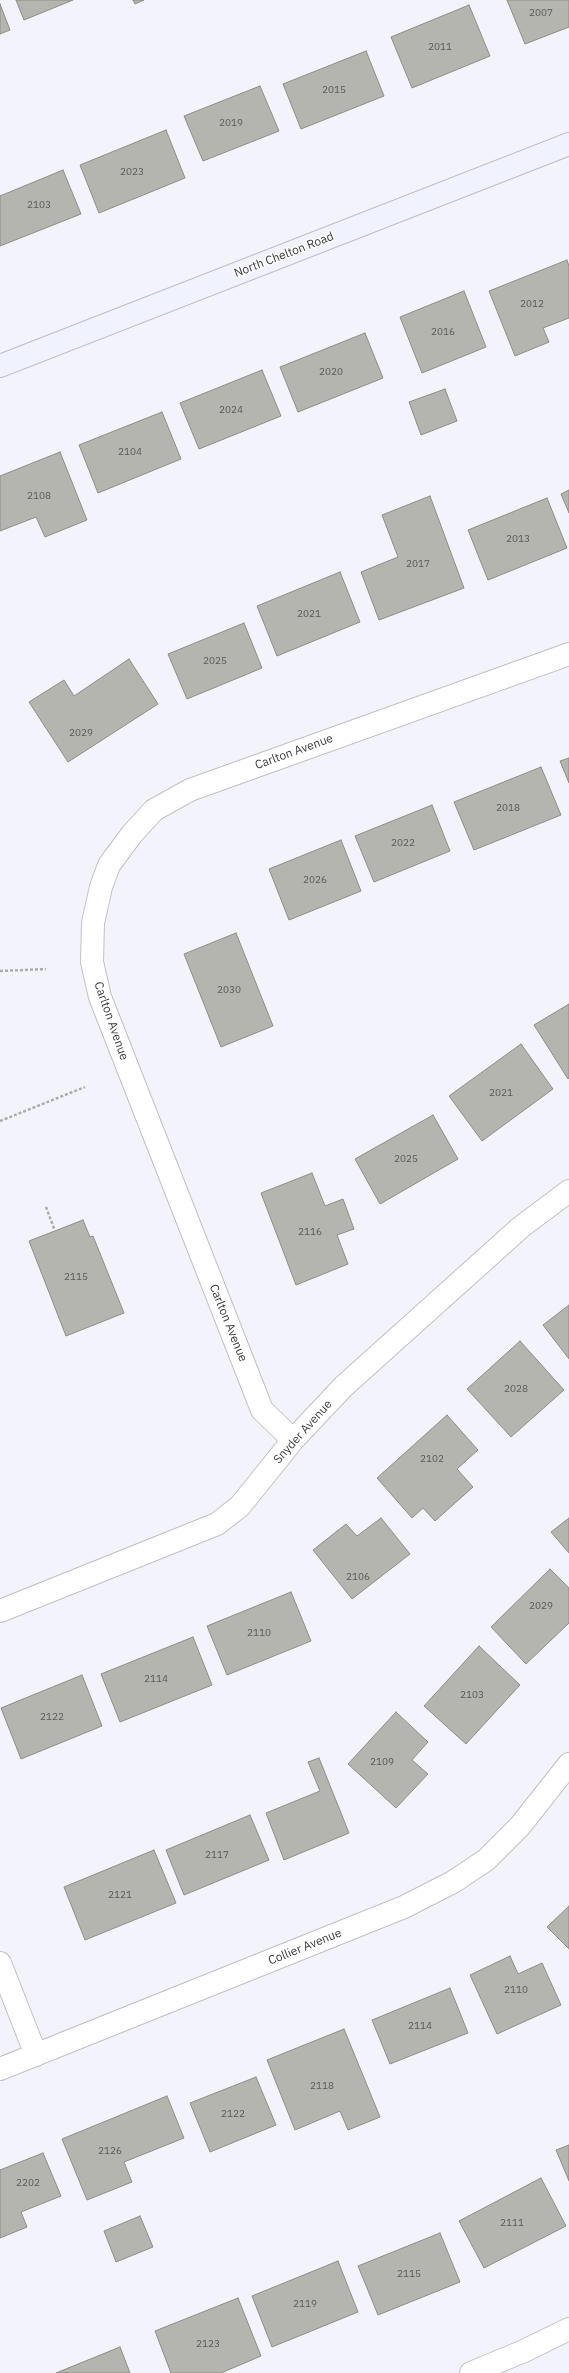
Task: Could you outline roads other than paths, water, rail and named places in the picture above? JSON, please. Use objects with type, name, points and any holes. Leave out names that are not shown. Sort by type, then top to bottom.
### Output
[{"type":"main road","name":"North Chelton Road","points":[[0,366],[569,144]]},
{"type":"street","name":"Carlton Avenue","points":[[293,1440],[262,1410],[100,997],[92,962],[92,946],[93,923],[101,887],[109,865],[136,830],[154,810],[190,790],[569,654]]},
{"type":"street","name":"Snyder Avenue","points":[[0,1611],[217,1524],[240,1506],[293,1440],[344,1386],[392,1341],[521,1227],[569,1191]]},
{"type":"street","name":"Collier Avenue","points":[[0,2068],[36,2055],[404,1907],[453,1882],[486,1860],[520,1826],[569,1764]]},
{"type":"street","points":[[0,1963],[36,2055]]},
{"type":"street","points":[[470,2373],[524,2351],[569,2329]]}]
